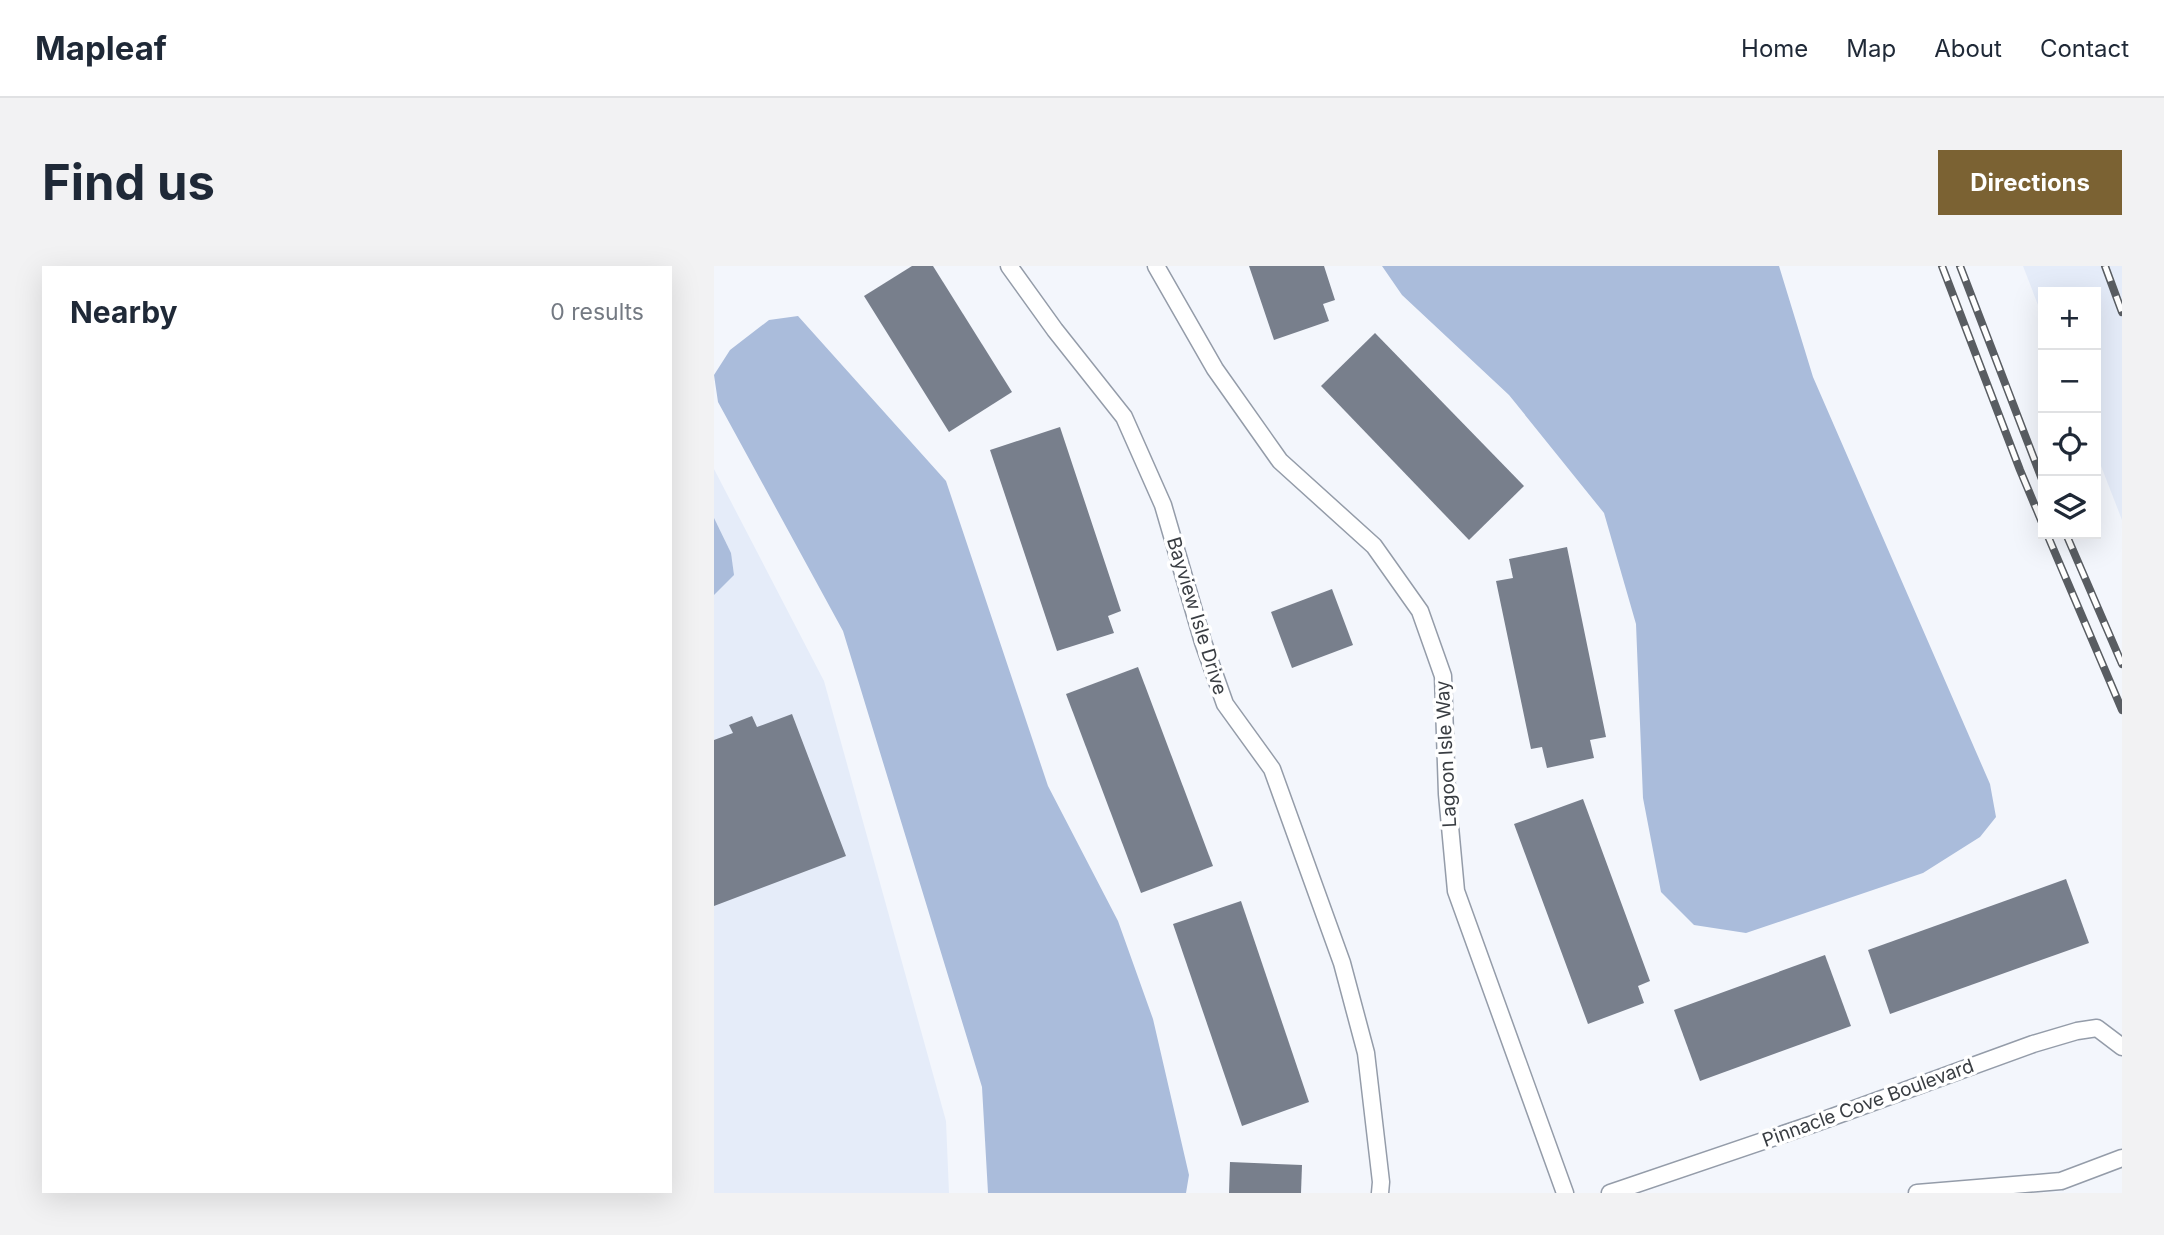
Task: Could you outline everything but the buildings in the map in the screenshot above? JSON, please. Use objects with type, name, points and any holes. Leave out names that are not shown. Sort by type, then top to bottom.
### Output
[{"type":"lane","name":"Bayview Isle Drive","points":[[1009,266],[1055,330],[1124,417],[1163,505],[1203,642],[1225,704],[1272,769],[1342,963],[1366,1053],[1380,1193]]},
{"type":"lane","name":"Lagoon Isle Way","points":[[1156,266],[1215,369],[1280,461],[1374,546],[1420,611],[1443,676],[1447,794],[1456,891],[1565,1193]]},
{"type":"lane","name":"Pinnacle Cove Boulevard","points":[[1610,1193],[1813,1124],[2032,1044],[2077,1031],[2097,1028],[2122,1047]]},
{"type":"lane","points":[[1917,1193],[2061,1181],[2122,1158]]},
{"type":"shaded area","points":[[2023,266],[2122,266],[2122,520],[2101,466],[2101,287],[2038,287],[2038,305]]},
{"type":"shaded area","points":[[714,469],[824,681],[946,1121],[949,1193],[714,1193]]},
{"type":"water","points":[[1382,266],[1779,266],[1813,377],[1990,784],[1996,817],[1980,837],[1923,873],[1746,933],[1694,925],[1661,892],[1643,798],[1636,624],[1604,513],[1509,395],[1402,295]]},
{"type":"water","points":[[798,316],[946,481],[1048,786],[1118,921],[1153,1019],[1189,1175],[1186,1193],[988,1193],[982,1087],[843,631],[718,402],[714,375],[730,350],[769,320]]},
{"type":"water","points":[[714,518],[731,553],[734,575],[714,595]]},
{"type":"railway","points":[[1942,266],[2038,513]]},
{"type":"railway","points":[[1960,266],[2041,476]]},
{"type":"railway","points":[[2105,266],[2122,312]]},
{"type":"railway","points":[[2049,539],[2122,710]]},
{"type":"railway","points":[[2068,539],[2122,664]]}]
